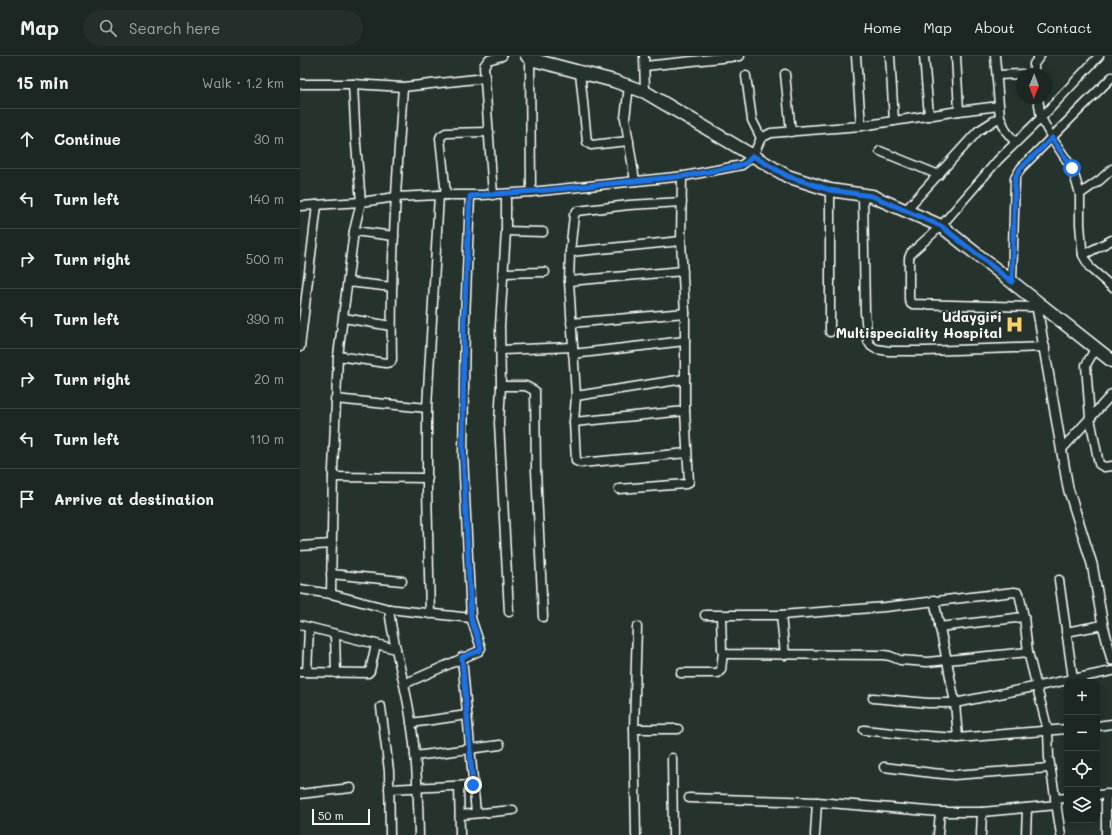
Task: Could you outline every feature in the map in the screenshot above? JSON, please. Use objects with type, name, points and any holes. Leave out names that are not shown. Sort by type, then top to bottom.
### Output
[{"type":"main road","points":[[528,57],[645,92],[787,176],[830,190],[872,196],[941,226],[1012,282],[1036,304],[1112,362]]},
{"type":"street","points":[[493,195],[484,66],[488,60],[502,56]]},
{"type":"street","points":[[644,56],[645,92]]},
{"type":"street","points":[[645,66],[740,56]]},
{"type":"street","points":[[856,56],[861,126]]},
{"type":"street","points":[[890,56],[894,121]]},
{"type":"street","points":[[924,56],[929,116]]},
{"type":"street","points":[[956,56],[959,110]]},
{"type":"street","points":[[995,56],[1000,117],[1006,131],[1015,142]]},
{"type":"street","points":[[1034,68],[1034,64],[1040,56]]},
{"type":"street","points":[[1100,56],[1041,118],[998,160],[941,226],[911,253],[909,258],[908,299],[911,304],[1036,304],[1045,348],[1068,488],[1092,564],[1103,625],[1112,660]]},
{"type":"street","points":[[528,57],[531,192]]},
{"type":"street","points":[[580,72],[587,142],[591,145],[629,141]]},
{"type":"street","points":[[785,74],[791,132]]},
{"type":"street","points":[[997,75],[1016,74]]},
{"type":"street","points":[[746,76],[752,120],[761,138]]},
{"type":"street","points":[[1012,282],[1015,178],[1021,168],[1112,77]]},
{"type":"street","points":[[300,84],[403,86],[485,78]]},
{"type":"street","points":[[330,594],[335,399],[338,356],[354,231],[360,202],[353,84]]},
{"type":"street","points":[[338,356],[386,363],[391,362],[392,359],[391,326],[394,236],[403,86]]},
{"type":"street","points":[[629,86],[625,118],[635,181]]},
{"type":"street","points":[[1039,104],[1041,118],[1072,168],[1080,194],[1080,224],[1083,255],[1090,268],[1112,287]]},
{"type":"street","points":[[300,206],[360,202],[396,197],[506,194],[682,176],[738,166],[746,163],[753,156],[761,138],[771,133],[861,126],[959,110],[999,106]]},
{"type":"street","points":[[905,211],[978,131],[1000,117]]},
{"type":"street","points":[[430,614],[427,408],[442,195],[440,138],[446,133],[489,132]]},
{"type":"street","points":[[880,151],[939,175]]},
{"type":"street","points":[[1080,194],[1100,180],[1112,169]]},
{"type":"street","points":[[619,489],[688,483],[690,480],[687,453],[684,379],[685,313],[681,241],[682,176]]},
{"type":"street","points":[[830,190],[830,332]]},
{"type":"street","points":[[506,194],[506,232],[500,350],[501,386],[499,423],[509,612]]},
{"type":"street","points":[[863,195],[866,312],[868,341],[871,346],[876,349],[889,351],[1045,348]]},
{"type":"street","points":[[404,684],[462,657],[479,651],[481,648],[473,623],[463,455],[464,321],[470,196]]},
{"type":"street","points":[[682,202],[629,205],[577,211],[574,215],[569,281],[576,396],[574,422],[575,458],[581,463],[687,453]]},
{"type":"street","points":[[300,347],[317,205]]},
{"type":"street","points":[[354,231],[394,236]]},
{"type":"street","points":[[506,232],[543,232]]},
{"type":"street","points":[[1083,255],[1112,240]]},
{"type":"street","points":[[570,252],[681,241]]},
{"type":"street","points":[[569,281],[683,271]]},
{"type":"street","points":[[504,273],[545,272]]},
{"type":"street","points":[[348,282],[392,287]]},
{"type":"street","points":[[571,323],[685,313]]},
{"type":"street","points":[[344,318],[391,326]]},
{"type":"street","points":[[500,350],[573,350],[685,341]]},
{"type":"street","points":[[1095,349],[1086,365],[1090,418],[1099,464],[1104,467],[1112,466]]},
{"type":"street","points":[[576,396],[684,379]]},
{"type":"street","points":[[501,386],[526,386],[535,391],[536,470],[543,617]]},
{"type":"street","points":[[1062,449],[1112,394]]},
{"type":"street","points":[[335,399],[427,408]]},
{"type":"street","points":[[574,422],[685,411]]},
{"type":"street","points":[[333,477],[428,478]]},
{"type":"street","points":[[300,546],[332,544]]},
{"type":"street","points":[[331,574],[402,581]]},
{"type":"street","points":[[1059,580],[1073,679],[1112,671]]},
{"type":"street","points":[[300,589],[330,594],[389,609],[430,614],[473,623]]},
{"type":"street","points":[[706,616],[781,615],[885,607],[934,600],[1017,592],[1020,595],[1028,652],[1048,732],[1050,768],[1060,835]]},
{"type":"street","points":[[934,600],[947,661],[958,738]]},
{"type":"street","points":[[389,609],[411,722],[418,788],[419,835]]},
{"type":"street","points":[[781,615],[785,655]]},
{"type":"street","points":[[681,672],[718,673],[721,670],[723,652],[721,616]]},
{"type":"street","points":[[939,627],[1024,617]]},
{"type":"street","points":[[300,625],[376,644],[398,657]]},
{"type":"street","points":[[1066,632],[1103,625]]},
{"type":"street","points":[[636,835],[634,729],[637,627]]},
{"type":"street","points":[[309,628],[304,672],[368,673],[370,671],[376,644]]},
{"type":"street","points":[[335,634],[336,673]]},
{"type":"street","points":[[723,652],[727,654],[884,655],[900,660],[927,662],[1028,652]]},
{"type":"street","points":[[462,657],[476,813]]},
{"type":"street","points":[[873,698],[928,703],[954,703],[1064,681]]},
{"type":"street","points":[[381,707],[389,771],[390,835]]},
{"type":"street","points":[[411,722],[467,715]]},
{"type":"street","points":[[1100,726],[1112,724]]},
{"type":"street","points":[[634,729],[678,729]]},
{"type":"street","points":[[864,730],[958,738],[1048,732],[1064,729]]},
{"type":"street","points":[[415,756],[500,745]]},
{"type":"street","points":[[672,758],[673,835]]},
{"type":"street","points":[[884,767],[954,775],[1050,768]]},
{"type":"street","points":[[389,789],[473,785]]},
{"type":"street","points":[[459,786],[460,835]]},
{"type":"street","points":[[300,794],[351,788]]},
{"type":"street","points":[[1106,835],[1109,794]]},
{"type":"street","points":[[689,798],[817,802],[940,812],[982,812],[1027,808],[1064,799]]},
{"type":"street","points":[[815,835],[817,802]]},
{"type":"street","points":[[1026,835],[1027,808]]},
{"type":"street","points":[[460,815],[513,810]]},
{"type":"street","points":[[938,835],[940,812]]},
{"type":"street","points":[[981,835],[982,812]]},
{"type":"place","name":"Udaygiri Multispeciality Hospital","points":[[1015,325]]},
{"type":"route","points":[[473,785],[462,657],[479,651],[481,648],[471,618],[463,455],[464,321],[470,196],[506,194],[685,176],[742,165],[753,156],[787,176],[830,190],[872,196],[941,226],[1012,282],[1015,178],[1021,168],[1052,138],[1072,168]]}]
